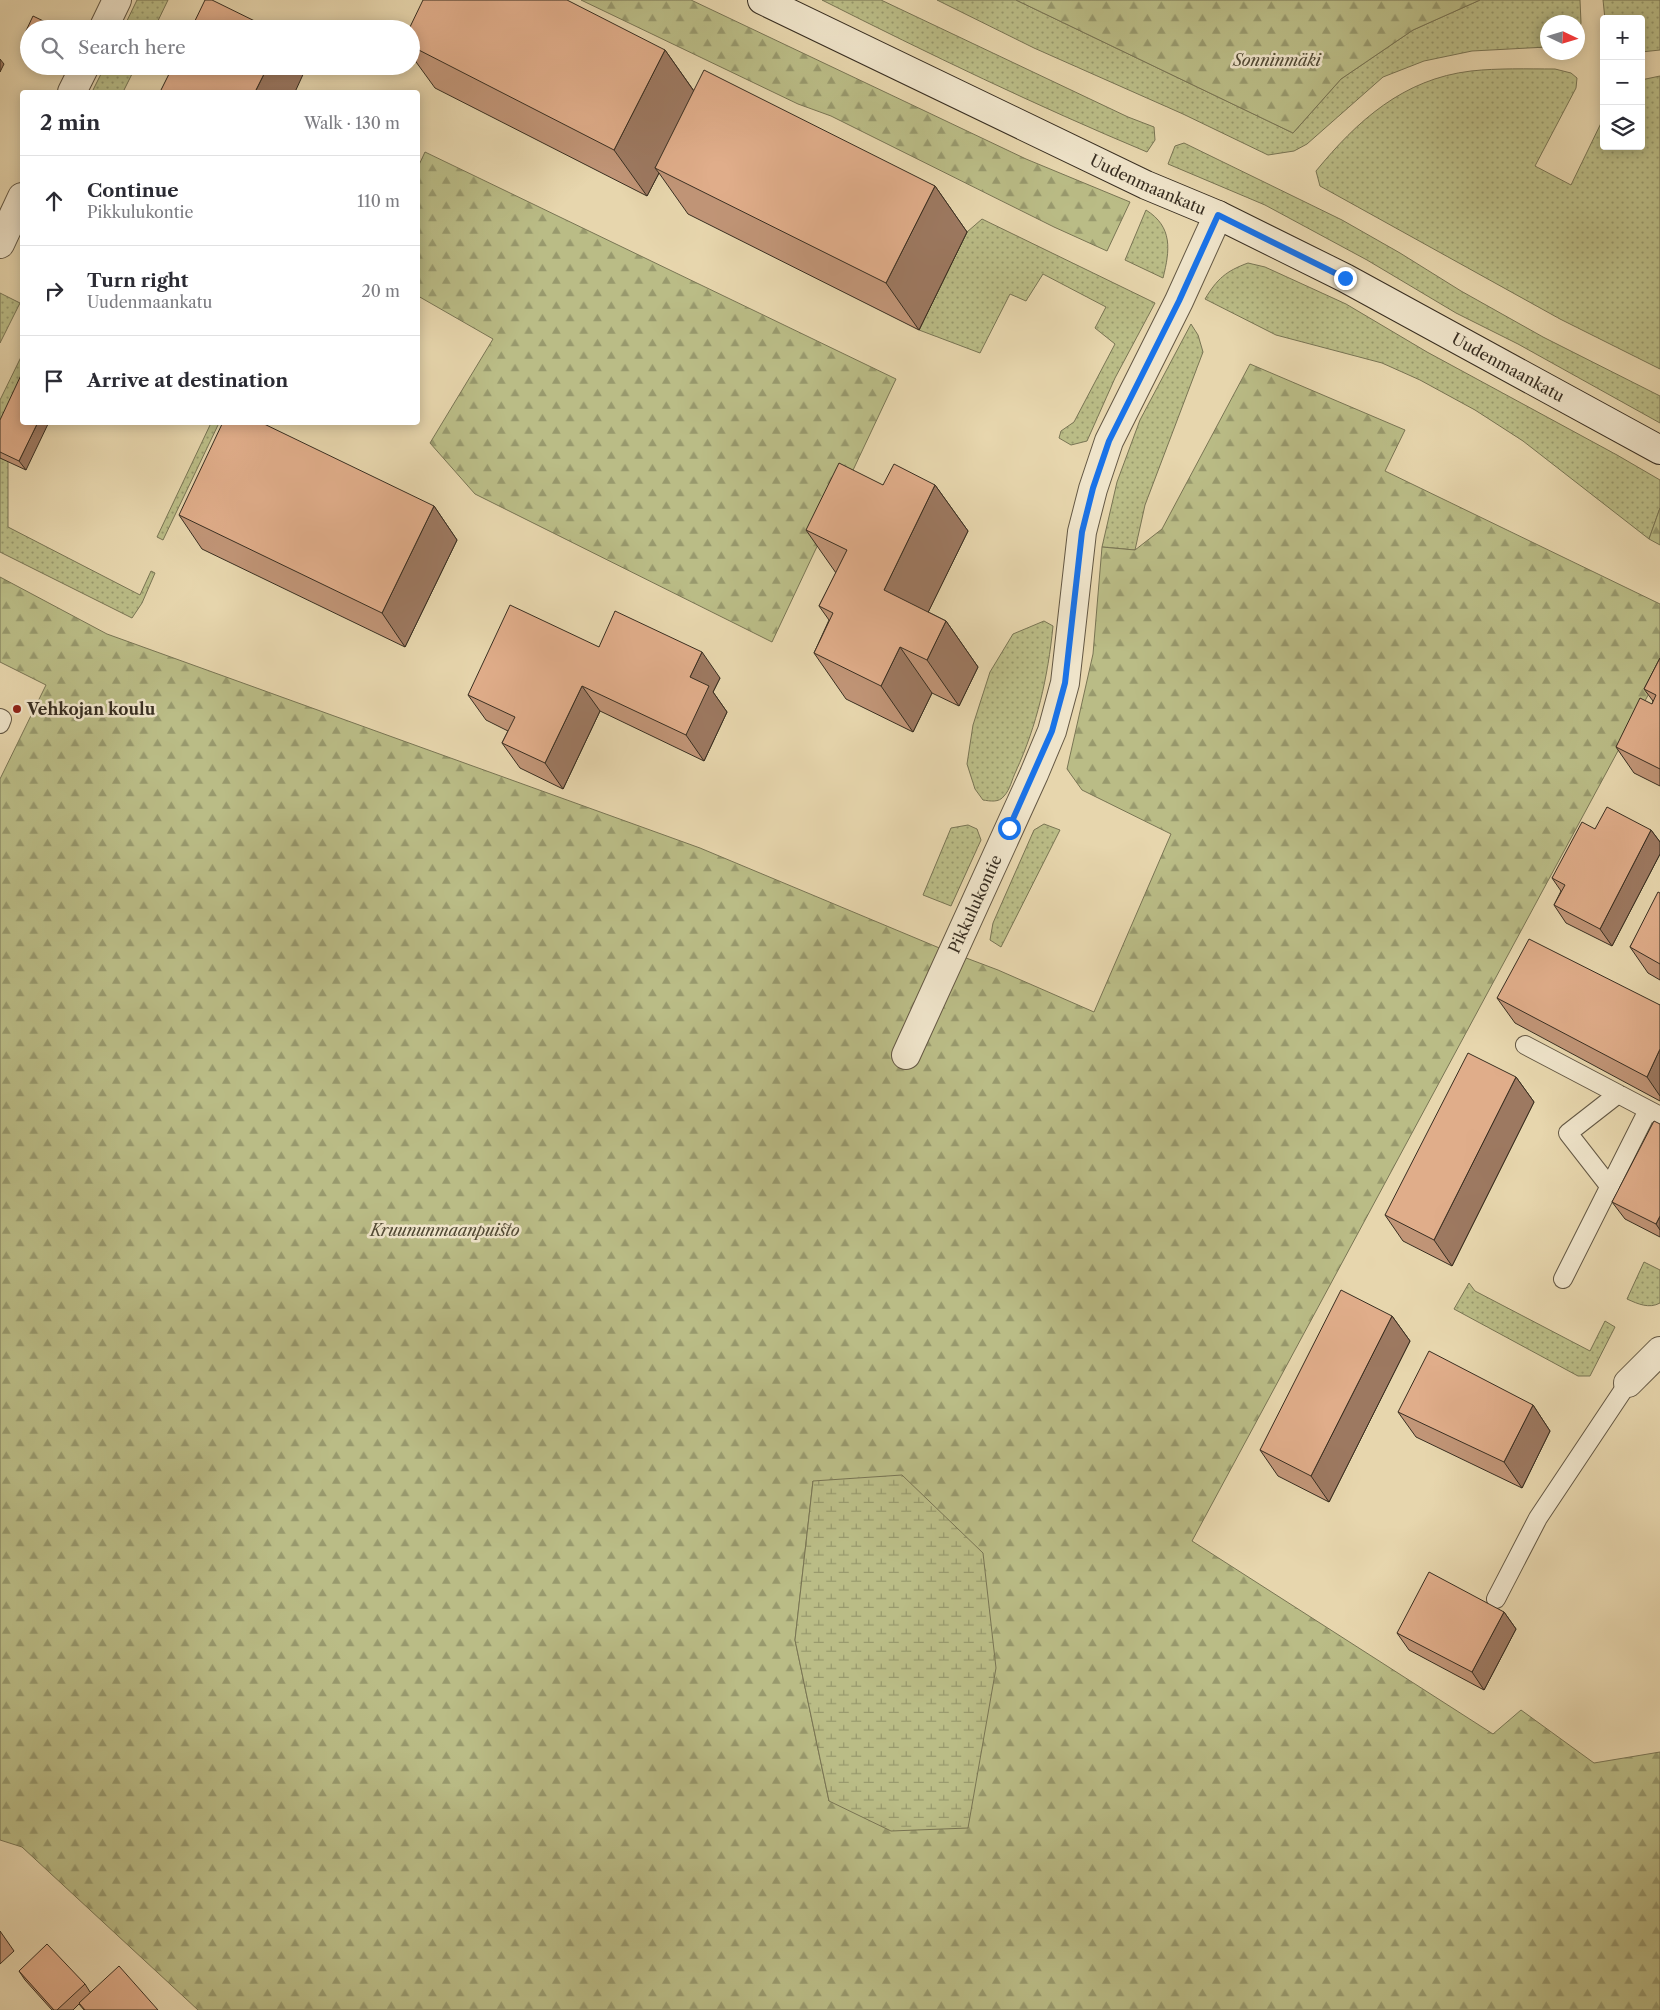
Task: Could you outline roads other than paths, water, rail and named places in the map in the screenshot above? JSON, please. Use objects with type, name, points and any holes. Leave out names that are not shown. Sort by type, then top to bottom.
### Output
[{"type":"street","points":[[107,20],[117,0]]},
{"type":"street","name":"Uudenmaankatu","points":[[762,0],[1146,185],[1218,215],[1345,278],[1660,450]]},
{"type":"street","points":[[73,90],[80,75]]},
{"type":"street","points":[[0,244],[20,201]]},
{"type":"street","name":"Pikkulukontie","points":[[906,1055],[1052,731],[1065,683],[1082,532],[1093,488],[1109,441],[1179,301],[1218,215]]},
{"type":"street","points":[[1628,1383],[1660,1351]]},
{"type":"lane","points":[[0,718],[2,719],[0,724]]},
{"type":"lane","points":[[1525,1045],[1654,1113],[1610,1187],[1563,1279]]},
{"type":"lane","points":[[1610,1187],[1568,1133],[1618,1094]]},
{"type":"lane","points":[[1496,1599],[1538,1518],[1628,1383]]},
{"type":"place","name":"Vehkojan koulu","points":[[17,709]]},
{"type":"park label","name":"Sonninmäki","points":[[1277,60]]},
{"type":"park label","name":"Kruununmaanpuisto","points":[[445,1230]]}]
